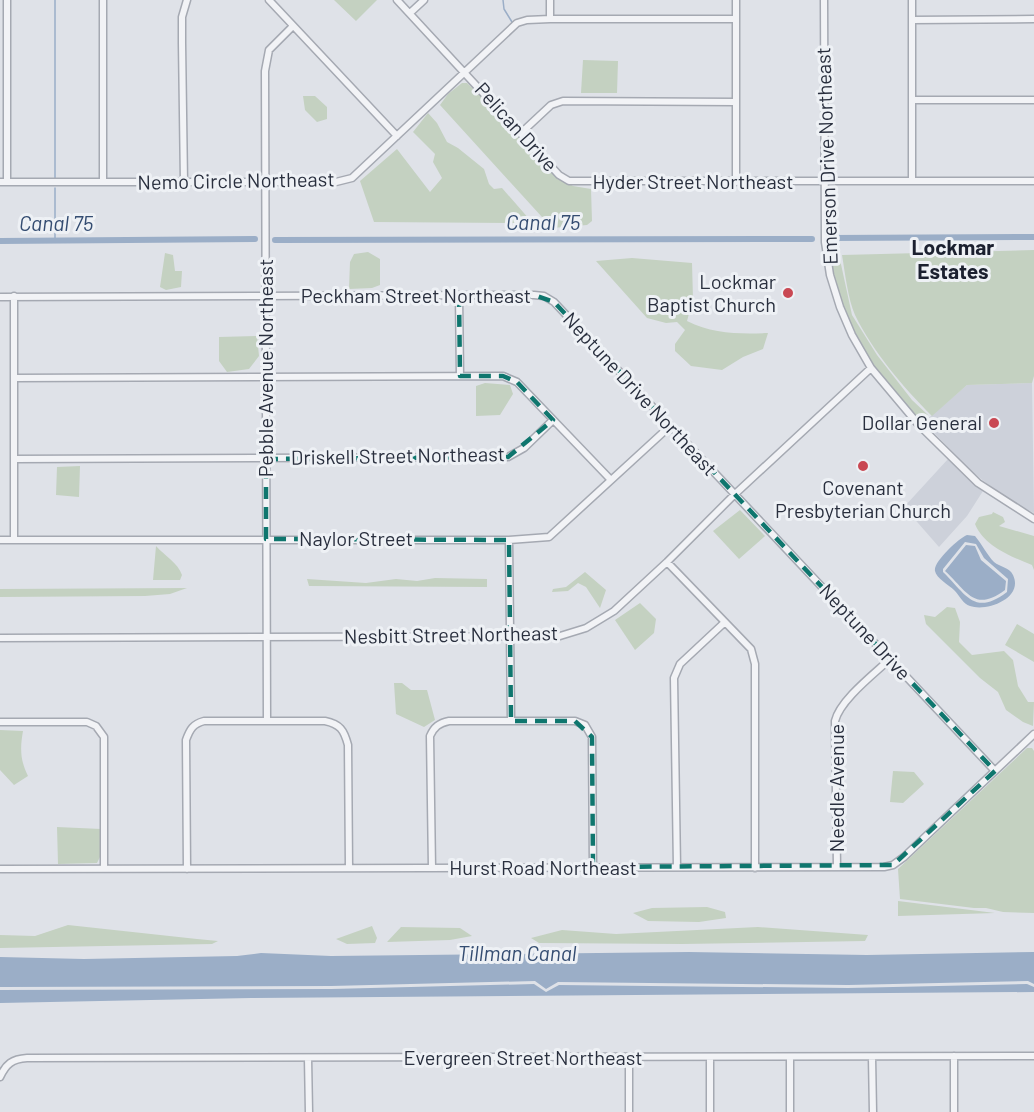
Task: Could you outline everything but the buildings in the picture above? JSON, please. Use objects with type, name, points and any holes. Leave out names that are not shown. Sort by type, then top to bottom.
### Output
[{"type":"street","points":[[4,182],[7,0]]},
{"type":"street","points":[[103,0],[104,182]]},
{"type":"street","points":[[184,183],[182,17],[187,0]]},
{"type":"street","points":[[269,0],[397,136]]},
{"type":"street","name":"Pelican Drive","points":[[397,0],[559,175],[568,181]]},
{"type":"street","points":[[410,13],[424,0]]},
{"type":"street","points":[[550,0],[550,19]]},
{"type":"street","points":[[736,0],[736,182]]},
{"type":"street","name":"Emerson Drive Northeast","points":[[824,0],[825,242],[830,275],[852,335],[871,368],[918,424],[978,483],[1034,519]]},
{"type":"street","points":[[912,0],[912,181]]},
{"type":"street","name":"Nemo Circle Northeast","points":[[4,182],[336,182],[352,178],[518,23],[527,20],[550,19],[736,19]]},
{"type":"street","points":[[912,20],[1034,19]]},
{"type":"street","name":"Pebble Avenue Northeast","points":[[267,721],[266,64],[269,50],[293,26]]},
{"type":"street","points":[[912,100],[1034,100]]},
{"type":"street","points":[[521,133],[551,105],[563,101],[736,102]]},
{"type":"street","name":"Hyder Street Northeast","points":[[568,181],[1034,181]]},
{"type":"street","points":[[459,295],[460,376]]},
{"type":"street","name":"Peckham Street Northeast","points":[[0,297],[544,296]]},
{"type":"street","name":"Neptune Drive Northeast","points":[[544,296],[554,302],[734,495]]},
{"type":"street","points":[[14,297],[14,540]]},
{"type":"street","name":"Nesbitt Street Northeast","points":[[0,638],[560,636],[585,628],[614,611],[668,562],[734,495],[871,368]]},
{"type":"street","points":[[14,378],[503,376],[517,382],[611,480]]},
{"type":"street","name":"Driskell Street Northeast","points":[[14,459],[508,457],[524,448],[553,420]]},
{"type":"street","name":"Naylor Street","points":[[0,540],[509,540],[549,537],[669,427]]},
{"type":"street","name":"Neptune Drive","points":[[734,495],[995,771]]},
{"type":"street","points":[[509,540],[510,721]]},
{"type":"street","points":[[668,562],[751,649],[755,664],[755,868]]},
{"type":"street","points":[[677,867],[674,678],[680,664],[725,622]]},
{"type":"street","name":"Needle Avenue","points":[[837,867],[835,721],[837,713],[843,704],[890,659]]},
{"type":"street","points":[[187,869],[186,740],[190,729],[204,721],[325,720],[336,723],[344,731],[348,745],[349,868]]},
{"type":"street","points":[[432,868],[430,736],[441,723],[449,721],[575,721],[585,725],[592,737],[593,867]]},
{"type":"street","points":[[0,722],[87,722],[96,726],[104,738],[104,868]]},
{"type":"street","name":"Hurst Road Northeast","points":[[0,869],[884,867],[893,865],[1034,734]]},
{"type":"street","points":[[954,1056],[954,1112]]},
{"type":"street","name":"Evergreen Street Northeast","points":[[0,1077],[12,1061],[27,1058],[1034,1056]]},
{"type":"street","points":[[790,1057],[790,1112]]},
{"type":"street","points":[[872,1057],[873,1112]]},
{"type":"street","points":[[308,1058],[309,1112]]},
{"type":"street","points":[[629,1058],[629,1112]]},
{"type":"street","points":[[710,1058],[710,1112]]},
{"type":"highlighted area","points":[[459,295],[534,295],[554,302],[995,771],[893,865],[593,867],[592,737],[575,721],[511,721],[509,540],[266,539],[266,459],[508,457],[553,420],[517,382],[503,376],[460,376]]},
{"type":"shaded area","points":[[1032,383],[1034,513],[1012,502],[970,470],[924,422],[967,385]]},
{"type":"shaded area","points":[[948,459],[983,491],[967,516],[939,547],[904,507]]},
{"type":"green space","points":[[334,0],[377,0],[356,21]]},
{"type":"green space","points":[[583,60],[618,61],[617,93],[581,93]]},
{"type":"green space","points":[[462,83],[467,83],[485,100],[491,115],[497,116],[554,174],[573,186],[591,189],[592,221],[587,225],[552,228],[440,105],[448,94]]},
{"type":"green space","points":[[303,96],[315,96],[327,107],[327,119],[317,122],[305,110]]},
{"type":"green space","points":[[428,113],[437,123],[447,142],[484,169],[489,184],[494,189],[502,188],[530,220],[526,223],[374,222],[360,181],[397,149],[430,192],[442,178],[433,162],[435,154],[413,132]]},
{"type":"green space","points":[[1034,250],[1034,376],[1032,383],[967,385],[932,416],[889,368],[862,329],[850,301],[842,255]]},
{"type":"green space","points":[[368,252],[380,259],[380,285],[372,288],[349,289],[350,262],[354,254]]},
{"type":"green space","points":[[165,253],[173,255],[175,271],[182,271],[181,287],[166,290],[160,287]]},
{"type":"green space","points":[[830,255],[839,255],[852,315],[877,355],[912,400],[928,415],[922,423],[879,373],[858,341],[840,299]]},
{"type":"green space","points":[[632,258],[692,263],[693,299],[687,321],[726,332],[768,333],[763,349],[743,357],[722,370],[691,366],[675,351],[675,344],[685,330],[677,322],[666,323],[647,318],[596,261]]},
{"type":"green space","points":[[257,336],[259,356],[249,369],[227,372],[219,361],[219,337]]},
{"type":"green space","points":[[485,383],[510,385],[513,394],[500,415],[476,416],[476,386]]},
{"type":"green space","points":[[80,466],[79,497],[56,495],[57,467]]},
{"type":"green space","points":[[740,510],[765,536],[739,559],[713,531]]},
{"type":"green space","points":[[993,512],[1003,517],[1005,522],[999,526],[1034,536],[1034,570],[1032,565],[991,544],[979,532],[975,524],[979,517]]},
{"type":"green space","points":[[156,546],[178,567],[182,575],[180,580],[153,580]]},
{"type":"green space","points":[[585,572],[606,590],[600,608],[586,587],[578,583],[568,591],[552,592],[553,589],[566,587]]},
{"type":"green space","points":[[435,578],[487,579],[487,587],[309,586],[307,579],[366,583],[396,579],[417,581]]},
{"type":"green space","points":[[187,588],[170,594],[145,596],[0,597],[0,589]]},
{"type":"green space","points":[[640,603],[656,619],[654,633],[635,650],[615,620]]},
{"type":"green space","points":[[947,607],[955,608],[960,622],[959,642],[972,655],[1004,651],[1013,660],[1018,686],[1028,702],[1034,702],[1033,726],[1006,710],[998,692],[980,678],[926,624],[924,615],[935,617]]},
{"type":"green space","points":[[1017,624],[1034,634],[1034,662],[1005,645]]},
{"type":"green space","points":[[394,683],[402,683],[411,690],[427,690],[435,720],[424,727],[396,714]]},
{"type":"green space","points":[[0,730],[23,731],[21,754],[28,776],[14,785],[0,770]]},
{"type":"green space","points":[[1027,748],[1032,748],[1034,751],[1034,913],[1003,912],[986,908],[900,899],[898,869]]},
{"type":"green space","points":[[893,771],[914,772],[924,784],[903,803],[890,802]]},
{"type":"green space","points":[[57,827],[101,829],[101,855],[97,863],[58,864]]},
{"type":"green space","points":[[898,901],[995,913],[898,916]]},
{"type":"green space","points":[[707,907],[725,912],[726,918],[699,922],[648,921],[633,913],[652,908]]},
{"type":"green space","points":[[68,925],[218,941],[212,944],[0,948],[0,935],[35,936]]},
{"type":"green space","points":[[372,926],[377,938],[375,943],[347,944],[336,939]]},
{"type":"green space","points":[[401,927],[460,928],[472,936],[450,940],[387,942]]},
{"type":"green space","points":[[758,927],[868,935],[865,941],[682,944],[539,943],[531,938],[562,930],[616,934]]},
{"type":"water","points":[[975,536],[994,562],[1009,570],[1013,575],[1015,583],[1013,590],[1002,601],[985,607],[968,605],[936,574],[935,567],[942,556],[963,537]],"holes":[[[965,542],[976,544],[984,558],[1008,579],[1007,592],[986,603],[971,600],[943,572]]]},
{"type":"water","points":[[966,545],[975,546],[981,560],[1006,581],[1005,590],[986,600],[978,599],[965,592],[945,571]]},
{"type":"water","name":"Tillman Canal","points":[[689,952],[867,955],[1034,952],[1034,984],[1028,981],[848,985],[558,982],[546,989],[535,981],[331,986],[0,987],[0,957],[84,959],[237,956],[261,953],[331,956]]},
{"type":"water","points":[[534,984],[546,992],[559,985],[848,988],[1027,984],[1034,987],[1034,992],[251,998],[0,1003],[0,990],[331,989]]},
{"type":"waterway","points":[[55,0],[55,179]]},
{"type":"waterway","points":[[503,0],[504,9],[512,22]]},
{"type":"waterway","points":[[55,188],[55,241]]},
{"type":"waterway","name":"Canal 75","points":[[832,238],[1034,237]]},
{"type":"waterway","name":"Canal 75","points":[[0,241],[255,239]]},
{"type":"waterway","name":"Canal 75","points":[[275,240],[812,239]]},
{"type":"place","name":"Lockmar Baptist Church","points":[[788,293]]},
{"type":"place","name":"Dollar General","points":[[994,423]]},
{"type":"place","name":"Covenant Presbyterian Church","points":[[863,466]]},
{"type":"district","name":"Lockmar Estates","points":[[953,260]]}]
